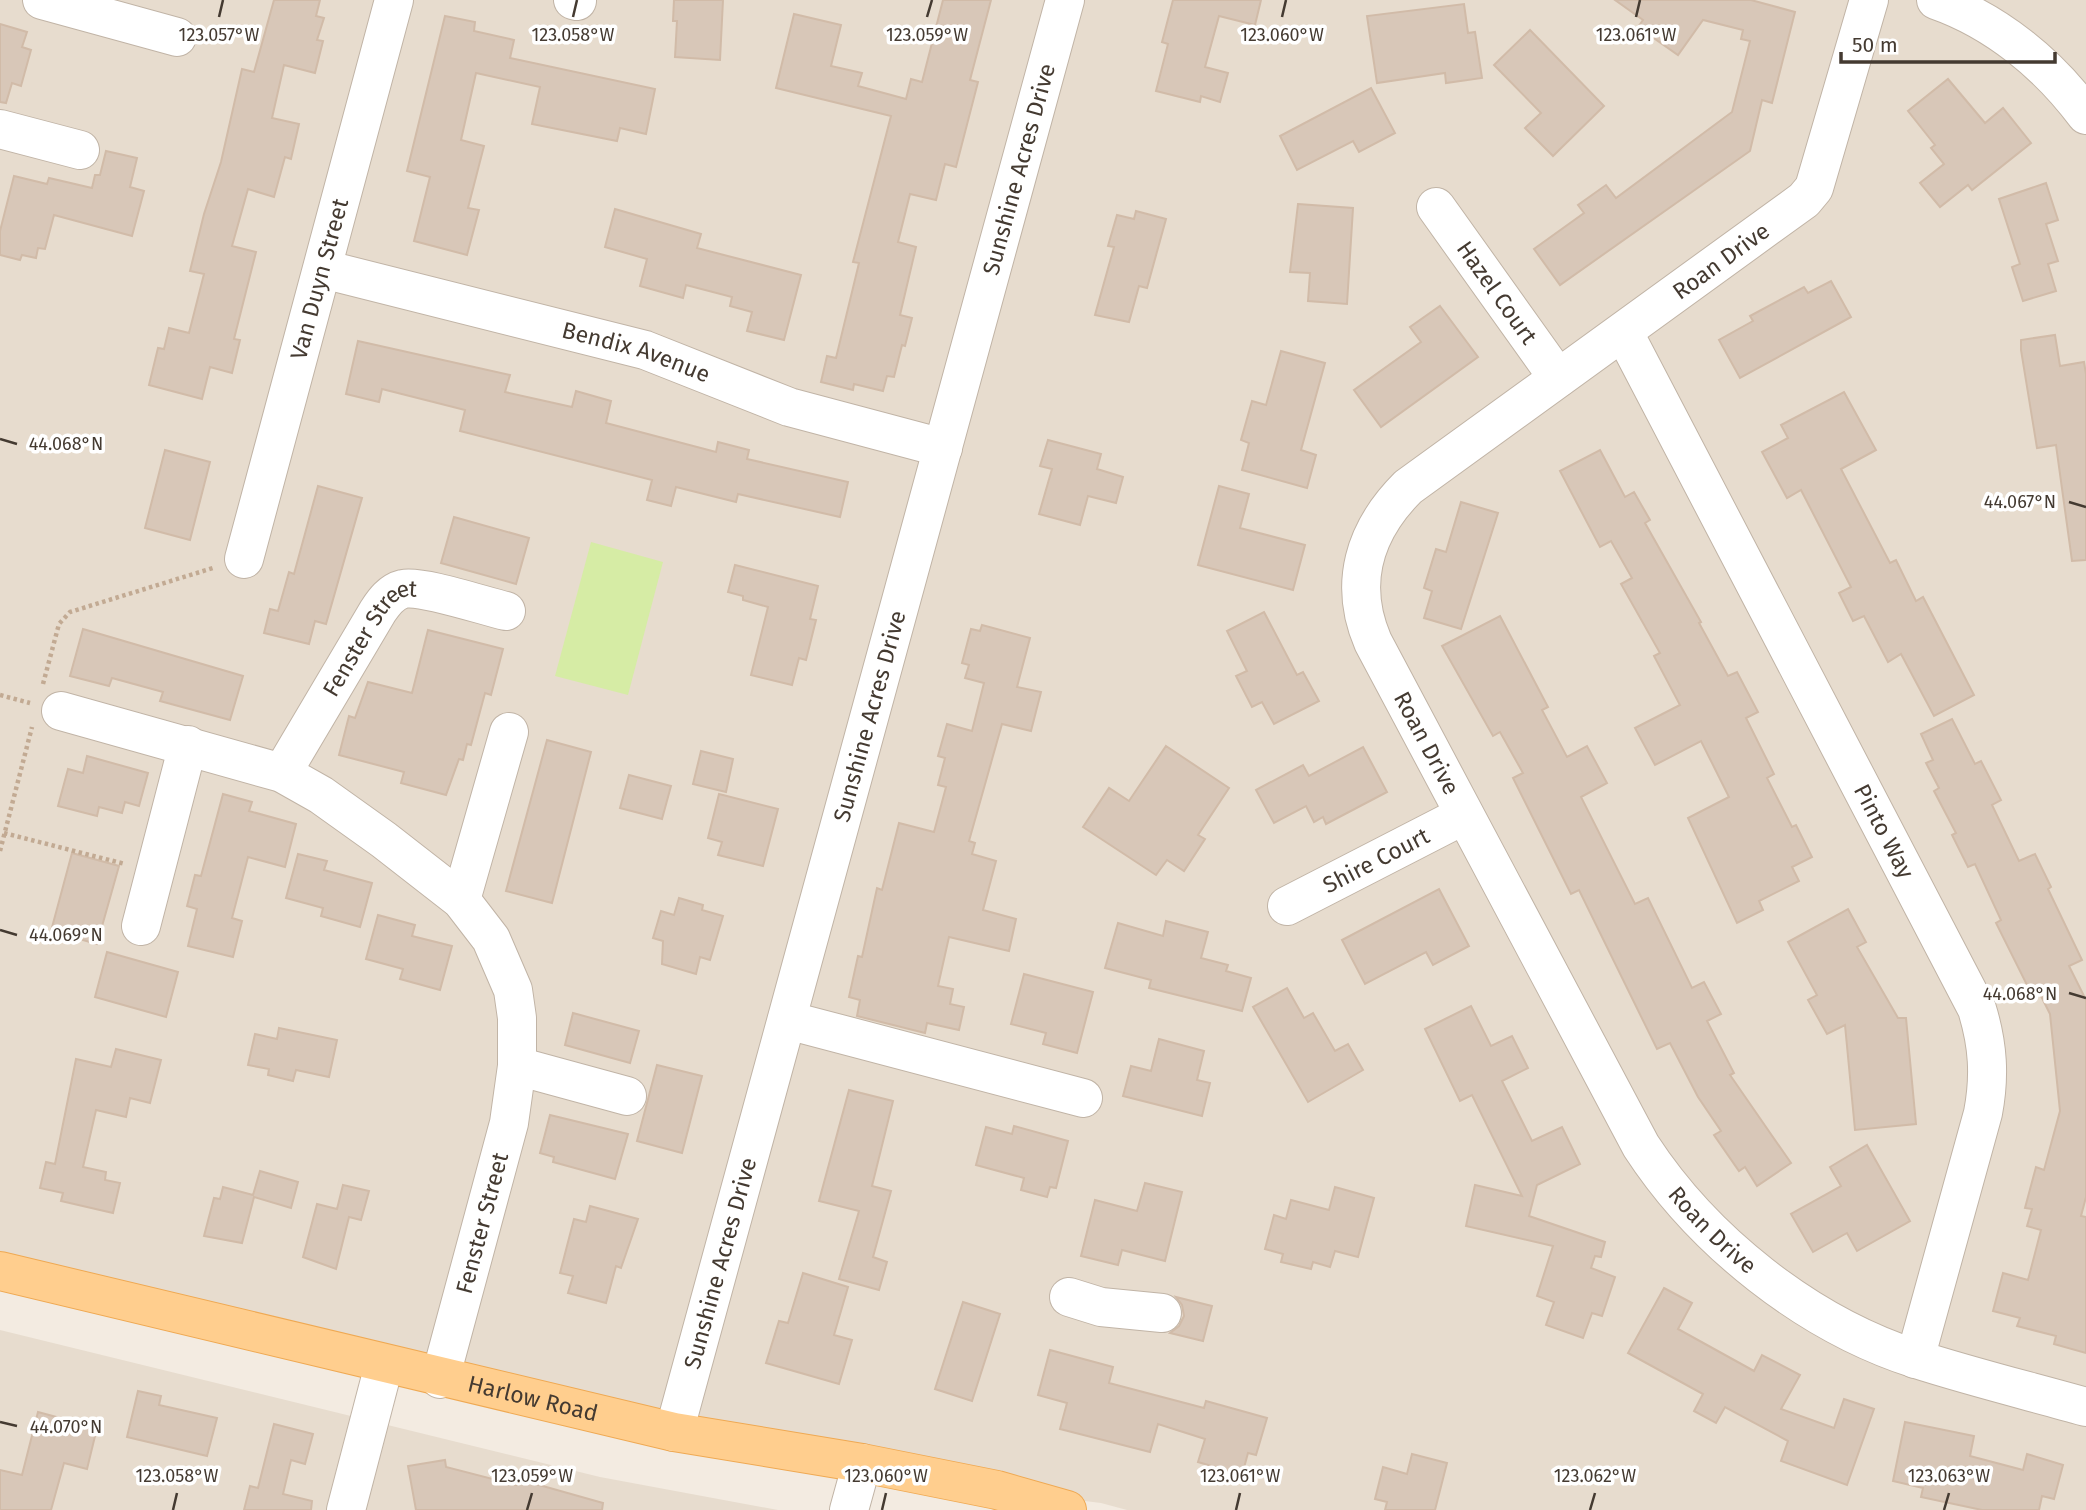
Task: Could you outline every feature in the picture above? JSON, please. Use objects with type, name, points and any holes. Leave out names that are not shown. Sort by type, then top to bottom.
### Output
[{"type":"main road","name":"Harlow Road","points":[[0,1271],[384,1365],[674,1432],[862,1463],[997,1490],[1067,1510]]},
{"type":"street","points":[[42,0],[177,37]]},
{"type":"street","name":"Van Duyn Street","points":[[244,559],[394,0]]},
{"type":"street","name":"Sunshine Acres Drive","points":[[674,1432],[1065,0]]},
{"type":"street","name":"Roan Drive","points":[[1869,0],[1814,188],[1804,200],[1408,487],[1386,512],[1363,558],[1359,593],[1367,627],[1634,1134],[1656,1170],[1718,1235],[1783,1290],[1853,1334],[1915,1359],[2086,1407]]},
{"type":"street","points":[[1936,0],[1990,26],[2023,50],[2053,76],[2086,115]]},
{"type":"street","points":[[0,129],[80,150]]},
{"type":"street","name":"Hazel Court","points":[[1436,207],[1558,378]]},
{"type":"street","name":"Bendix Avenue","points":[[323,269],[645,351],[789,407],[943,447]]},
{"type":"street","name":"Pinto Way","points":[[1624,333],[1977,1009],[1984,1034],[1989,1073],[1983,1113],[1915,1359]]},
{"type":"street","name":"Fenster Street","points":[[282,773],[378,611],[393,594],[402,590],[419,590],[506,611]]},
{"type":"street","name":"Fenster Street","points":[[50,708],[282,773],[353,818],[461,900],[491,939],[506,968],[517,1018],[517,1066],[509,1123],[440,1378]]},
{"type":"street","points":[[461,900],[509,732]]},
{"type":"street","points":[[141,926],[188,745]]},
{"type":"street","name":"Shire Court","points":[[1287,906],[1464,814]]},
{"type":"street","points":[[787,1020],[1083,1098]]},
{"type":"street","points":[[517,1066],[627,1097]]},
{"type":"street","points":[[1069,1297],[1101,1307],[1162,1313]]},
{"type":"street","points":[[346,1510],[384,1365]]},
{"type":"street","points":[[849,1510],[862,1463]]},
{"type":"path","points":[[0,851],[4,833],[50,708],[59,624],[70,612],[244,559]]},
{"type":"path","points":[[0,695],[50,708]]},
{"type":"path","points":[[4,833],[155,872]]},
{"type":"shaded area","points":[[0,0],[2086,0],[2086,1510],[1127,1510],[1101,1503],[997,1490],[0,1268]]},
{"type":"shaded area","points":[[0,1330],[600,1477],[778,1510],[0,1510]]},
{"type":"green space","points":[[591,542],[663,562],[628,695],[555,676]]},
{"type":"building","points":[[274,0],[320,0],[316,16],[324,18],[317,40],[323,41],[315,73],[284,65],[272,118],[299,124],[291,159],[285,157],[274,197],[248,189],[232,246],[256,252],[234,339],[240,340],[232,373],[210,367],[202,399],[149,385],[158,348],[164,349],[169,328],[189,333],[204,274],[190,271],[204,214],[221,162],[242,69],[254,72]]},
{"type":"building","points":[[674,0],[723,0],[720,60],[675,57],[677,21],[673,21]]},
{"type":"building","points":[[943,0],[991,0],[970,80],[978,82],[956,167],[945,164],[936,200],[910,194],[898,242],[916,247],[900,315],[912,318],[905,346],[902,345],[894,377],[887,376],[883,391],[854,384],[853,390],[821,382],[827,356],[836,358],[859,263],[853,262],[891,116],[776,88],[794,14],[841,25],[831,66],[862,73],[858,86],[906,99],[911,79],[922,82]]},
{"type":"building","points":[[1173,0],[1261,0],[1255,25],[1219,16],[1205,67],[1228,73],[1220,102],[1201,96],[1200,102],[1156,91],[1168,44],[1162,42]]},
{"type":"building","points":[[1615,0],[1751,0],[1795,12],[1772,103],[1762,100],[1750,151],[1560,285],[1534,249],[1584,213],[1578,205],[1606,185],[1616,198],[1732,112],[1750,41],[1741,39],[1743,30],[1703,20],[1678,55],[1638,27],[1643,20]]},
{"type":"building","points":[[1464,4],[1468,33],[1475,32],[1482,78],[1446,83],[1445,73],[1377,83],[1367,16]]},
{"type":"building","points":[[445,16],[475,22],[474,31],[514,40],[510,58],[655,89],[646,134],[620,128],[617,141],[532,124],[540,87],[476,73],[461,140],[484,146],[468,208],[479,210],[467,255],[414,241],[430,177],[407,171]]},
{"type":"building","points":[[0,24],[27,32],[22,47],[31,50],[21,86],[12,83],[6,103],[0,102]]},
{"type":"building","points":[[1530,30],[1604,106],[1553,156],[1525,128],[1541,113],[1494,65]]},
{"type":"building","points":[[1948,79],[1985,123],[2003,108],[2031,143],[1972,190],[1968,185],[1940,207],[1920,183],[1944,164],[1931,148],[1935,145],[1908,111]]},
{"type":"building","points":[[1371,88],[1395,133],[1359,152],[1353,141],[1297,170],[1280,136]]},
{"type":"building","points":[[106,151],[137,158],[130,187],[144,191],[132,236],[54,215],[45,249],[38,248],[36,258],[22,255],[20,260],[0,255],[0,231],[14,176],[47,184],[49,178],[92,188],[95,175],[100,175]]},
{"type":"building","points":[[2046,183],[2058,220],[2046,224],[2058,261],[2048,264],[2056,291],[2023,301],[2012,267],[2020,264],[1999,199]]},
{"type":"building","points":[[1298,204],[1353,208],[1347,304],[1308,301],[1310,273],[1290,272]]},
{"type":"building","points":[[615,209],[701,234],[697,248],[801,275],[784,340],[747,331],[752,312],[730,306],[732,297],[686,285],[683,298],[640,286],[647,259],[605,247]]},
{"type":"building","points":[[1136,211],[1166,219],[1147,288],[1139,286],[1129,322],[1095,315],[1114,247],[1108,246],[1117,215],[1134,219]]},
{"type":"building","points":[[1831,281],[1851,317],[1740,378],[1719,340],[1753,321],[1750,316],[1804,287],[1808,293]]},
{"type":"building","points":[[1440,306],[1478,357],[1381,427],[1354,390],[1421,342],[1410,327]]},
{"type":"building","points":[[2055,335],[2060,366],[2084,362],[2086,374],[2086,560],[2072,561],[2056,445],[2037,448],[2021,350],[2021,340]]},
{"type":"building","points":[[358,341],[510,375],[505,392],[572,407],[576,391],[611,401],[606,423],[716,452],[718,442],[749,450],[747,459],[848,482],[840,517],[738,494],[736,502],[676,487],[671,506],[647,500],[652,480],[460,431],[465,410],[382,389],[379,402],[346,394]]},
{"type":"building","points":[[1281,351],[1325,363],[1301,450],[1316,455],[1307,488],[1242,470],[1249,443],[1241,440],[1252,401],[1266,405]]},
{"type":"building","points":[[1844,392],[1876,450],[1841,469],[1890,563],[1896,560],[1916,601],[1923,597],[1974,695],[1934,716],[1901,654],[1888,662],[1864,616],[1853,621],[1839,593],[1851,587],[1801,490],[1787,498],[1762,452],[1788,438],[1781,425]]},
{"type":"building","points":[[1048,440],[1101,454],[1097,469],[1123,477],[1116,503],[1088,496],[1080,525],[1039,514],[1052,469],[1040,466]]},
{"type":"building","points":[[165,450],[210,462],[190,540],[145,528]]},
{"type":"building","points":[[1600,450],[1625,497],[1634,492],[1650,520],[1645,523],[1728,676],[1737,672],[1758,712],[1746,718],[1774,774],[1767,778],[1792,827],[1796,825],[1812,857],[1792,867],[1799,881],[1759,901],[1763,910],[1737,923],[1688,818],[1729,797],[1701,741],[1655,765],[1635,728],[1680,705],[1654,656],[1660,653],[1621,584],[1632,578],[1611,541],[1600,547],[1560,471]]},
{"type":"building","points":[[318,486],[362,498],[326,624],[315,621],[309,644],[264,633],[270,609],[278,611],[289,572],[294,574]]},
{"type":"building","points":[[1219,486],[1249,494],[1240,528],[1305,545],[1293,590],[1198,565]]},
{"type":"building","points":[[1461,502],[1498,513],[1461,629],[1424,618],[1432,591],[1424,588],[1436,549],[1446,552]]},
{"type":"building","points":[[454,517],[529,538],[516,584],[441,563]]},
{"type":"building","points":[[735,565],[818,586],[810,619],[816,620],[806,660],[799,658],[792,685],[751,675],[768,607],[743,600],[743,596],[728,592]]},
{"type":"building","points":[[1264,612],[1297,675],[1303,672],[1319,701],[1274,724],[1262,702],[1252,707],[1236,676],[1247,671],[1227,631]]},
{"type":"building","points":[[1500,616],[1548,707],[1542,710],[1567,757],[1587,746],[1607,783],[1581,797],[1635,904],[1648,898],[1692,988],[1704,982],[1721,1014],[1707,1021],[1734,1073],[1730,1075],[1791,1163],[1757,1186],[1745,1167],[1739,1171],[1714,1135],[1721,1131],[1698,1097],[1670,1043],[1657,1049],[1579,890],[1571,894],[1513,778],[1523,773],[1500,732],[1493,736],[1442,646]]},
{"type":"building","points":[[982,625],[1030,638],[1017,687],[1041,692],[1031,731],[1002,724],[969,841],[975,843],[972,854],[996,861],[983,910],[1016,919],[1009,951],[949,937],[938,986],[953,989],[950,1004],[964,1007],[959,1030],[927,1023],[925,1033],[857,1016],[860,1000],[849,997],[858,956],[862,957],[877,888],[882,890],[899,823],[934,832],[946,787],[938,785],[945,758],[938,756],[947,724],[972,731],[984,683],[965,678],[969,665],[962,663],[971,629],[980,631]]},
{"type":"building","points":[[83,629],[243,676],[230,720],[160,701],[163,692],[112,678],[109,686],[70,676]]},
{"type":"building","points":[[428,630],[503,649],[491,695],[485,693],[471,745],[467,744],[463,760],[459,759],[446,795],[401,783],[404,772],[339,755],[349,716],[355,718],[368,682],[412,693]]},
{"type":"building","points":[[1952,719],[1975,764],[1981,761],[2001,800],[1992,805],[2019,861],[2035,854],[2051,887],[2048,889],[2082,960],[2069,966],[2086,1000],[2086,1197],[2081,1216],[2086,1217],[2086,1353],[2054,1344],[2056,1336],[2017,1326],[2020,1318],[1993,1311],[2003,1273],[2028,1280],[2041,1230],[2027,1226],[2032,1209],[2025,1208],[2036,1167],[2044,1170],[2060,1111],[2050,1014],[2037,988],[2030,991],[1996,923],[2001,920],[1975,864],[1968,867],[1952,835],[1956,833],[1934,791],[1939,788],[1926,763],[1933,760],[1921,734]]},
{"type":"building","points":[[547,740],[591,752],[552,903],[506,891]]},
{"type":"building","points":[[1166,746],[1229,788],[1198,835],[1205,839],[1184,871],[1167,860],[1156,875],[1083,827],[1109,788],[1129,801]]},
{"type":"building","points":[[1363,747],[1387,792],[1326,824],[1323,817],[1314,822],[1306,806],[1274,823],[1256,790],[1303,765],[1309,776]]},
{"type":"building","points":[[701,751],[733,759],[726,792],[693,784]]},
{"type":"building","points":[[87,756],[148,773],[139,806],[125,802],[122,813],[99,807],[97,816],[58,806],[68,769],[83,773]]},
{"type":"building","points":[[629,775],[671,786],[662,819],[620,808]]},
{"type":"building","points":[[223,794],[252,802],[249,811],[296,824],[285,867],[248,857],[232,918],[242,921],[233,957],[188,946],[197,909],[187,906],[195,875],[201,876]]},
{"type":"building","points":[[719,794],[778,809],[763,866],[718,855],[722,842],[708,838]]},
{"type":"building","points":[[72,853],[119,866],[97,944],[51,931]]},
{"type":"building","points":[[298,854],[327,861],[324,870],[372,883],[360,927],[321,916],[323,908],[286,898]]},
{"type":"building","points":[[1439,889],[1469,946],[1433,965],[1426,952],[1365,984],[1342,940]]},
{"type":"building","points":[[679,898],[703,905],[702,910],[723,916],[710,960],[700,957],[696,974],[662,964],[663,941],[653,938],[661,911],[674,915]]},
{"type":"building","points":[[1848,909],[1866,942],[1857,947],[1898,1018],[1906,1018],[1916,1124],[1855,1130],[1845,1025],[1827,1034],[1808,1000],[1817,995],[1788,942]]},
{"type":"building","points":[[378,915],[415,925],[412,936],[452,946],[440,990],[400,979],[403,969],[366,959]]},
{"type":"building","points":[[1166,921],[1208,932],[1201,958],[1228,965],[1226,971],[1251,978],[1242,1011],[1149,988],[1151,980],[1105,968],[1118,923],[1163,936]]},
{"type":"building","points":[[107,952],[178,972],[166,1017],[95,997]]},
{"type":"building","points":[[1024,974],[1093,992],[1077,1053],[1043,1044],[1046,1033],[1011,1024]]},
{"type":"building","points":[[1287,988],[1304,1018],[1313,1013],[1335,1051],[1348,1044],[1363,1070],[1308,1102],[1253,1007]]},
{"type":"building","points":[[1471,1006],[1491,1046],[1512,1036],[1528,1068],[1502,1081],[1532,1141],[1562,1127],[1580,1164],[1537,1185],[1529,1216],[1605,1242],[1601,1257],[1595,1256],[1591,1268],[1615,1277],[1602,1316],[1592,1313],[1583,1338],[1546,1325],[1554,1302],[1537,1296],[1553,1246],[1466,1226],[1475,1185],[1522,1196],[1472,1095],[1460,1101],[1425,1029]]},
{"type":"building","points":[[573,1013],[639,1031],[630,1063],[565,1045]]},
{"type":"building","points":[[279,1028],[337,1040],[329,1077],[296,1070],[293,1081],[268,1075],[269,1069],[248,1065],[255,1034],[277,1039]]},
{"type":"building","points":[[1159,1039],[1204,1051],[1197,1080],[1210,1083],[1202,1116],[1123,1096],[1131,1066],[1151,1071]]},
{"type":"building","points":[[116,1049],[161,1060],[150,1103],[130,1098],[126,1117],[96,1110],[83,1167],[106,1172],[105,1180],[120,1183],[113,1213],[61,1201],[63,1193],[40,1188],[46,1162],[55,1164],[76,1059],[111,1067]]},
{"type":"building","points":[[657,1065],[702,1076],[682,1153],[637,1141]]},
{"type":"building","points":[[849,1090],[893,1101],[872,1186],[891,1191],[873,1257],[887,1262],[879,1290],[839,1279],[859,1211],[819,1201]]},
{"type":"building","points":[[550,1115],[628,1134],[615,1179],[553,1162],[554,1157],[540,1153]]},
{"type":"building","points":[[1014,1126],[1068,1141],[1056,1188],[1050,1187],[1047,1197],[1021,1190],[1024,1178],[976,1165],[986,1127],[1012,1134]]},
{"type":"building","points":[[1867,1145],[1910,1221],[1857,1251],[1847,1233],[1813,1252],[1791,1214],[1841,1186],[1830,1167]]},
{"type":"building","points":[[260,1171],[298,1182],[291,1208],[254,1197],[242,1243],[204,1236],[214,1198],[220,1199],[223,1187],[253,1195]]},
{"type":"building","points":[[1145,1183],[1182,1192],[1165,1261],[1122,1250],[1118,1265],[1081,1256],[1095,1200],[1137,1211]]},
{"type":"building","points":[[343,1185],[369,1191],[361,1220],[349,1217],[336,1269],[303,1257],[317,1204],[337,1209]]},
{"type":"building","points":[[1335,1187],[1374,1198],[1358,1257],[1335,1251],[1330,1267],[1313,1262],[1311,1269],[1281,1262],[1283,1254],[1265,1249],[1274,1215],[1286,1219],[1291,1200],[1329,1210]]},
{"type":"building","points":[[590,1206],[638,1219],[621,1268],[616,1266],[606,1303],[568,1293],[573,1276],[560,1273],[574,1219],[586,1222]]},
{"type":"building","points":[[803,1273],[848,1287],[834,1335],[852,1340],[839,1384],[766,1363],[779,1321],[788,1323]]},
{"type":"building","points":[[1664,1288],[1692,1303],[1678,1329],[1754,1371],[1762,1355],[1800,1375],[1781,1409],[1834,1428],[1844,1399],[1874,1409],[1847,1485],[1781,1461],[1788,1441],[1725,1407],[1716,1423],[1694,1411],[1703,1394],[1628,1353]]},
{"type":"building","points":[[1176,1297],[1212,1306],[1203,1341],[1170,1333],[1179,1326],[1184,1316],[1182,1305]]},
{"type":"building","points":[[963,1302],[1000,1314],[972,1401],[935,1389]]},
{"type":"building","points":[[1050,1350],[1113,1367],[1109,1383],[1204,1408],[1206,1401],[1267,1418],[1256,1455],[1248,1453],[1242,1475],[1198,1462],[1205,1439],[1158,1424],[1150,1452],[1060,1429],[1067,1403],[1038,1395]]},
{"type":"building","points":[[138,1391],[161,1396],[159,1405],[217,1418],[207,1456],[127,1437]]},
{"type":"building","points":[[38,1412],[97,1428],[87,1469],[64,1463],[51,1510],[0,1510],[0,1470],[22,1475]]},
{"type":"building","points":[[1905,1422],[1974,1436],[1970,1456],[2023,1470],[2027,1454],[2063,1465],[2054,1499],[2042,1496],[2039,1510],[1982,1510],[1921,1497],[1923,1488],[1893,1481]]},
{"type":"building","points":[[274,1424],[313,1434],[305,1464],[291,1460],[283,1494],[312,1501],[311,1510],[244,1510],[250,1486],[258,1488]]},
{"type":"building","points":[[1412,1454],[1447,1463],[1435,1510],[1385,1510],[1387,1502],[1375,1499],[1383,1467],[1407,1474]]},
{"type":"building","points":[[445,1460],[446,1467],[516,1485],[518,1479],[603,1503],[602,1510],[416,1510],[408,1466]]}]
